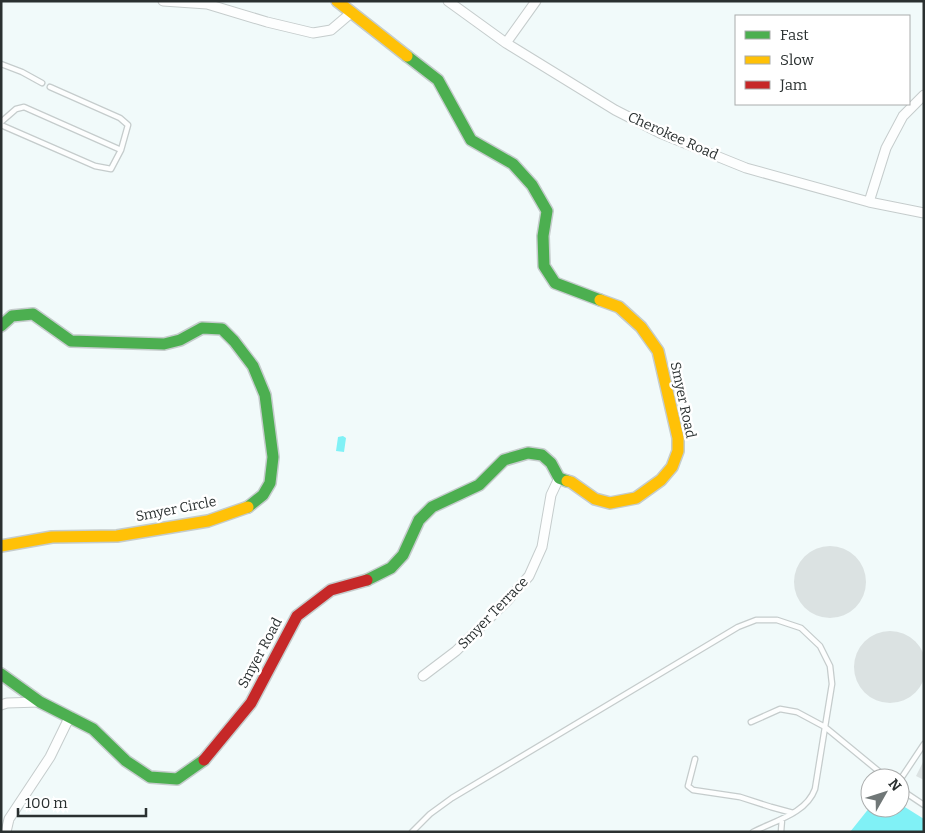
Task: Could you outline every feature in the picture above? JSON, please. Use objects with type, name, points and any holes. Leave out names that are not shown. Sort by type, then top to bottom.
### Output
[{"type":"street","points":[[163,1],[207,4],[267,22],[313,32],[331,30],[351,13]]},
{"type":"street","name":"Smyer Road","points":[[1,674],[40,702],[93,729],[126,761],[150,777],[177,779],[202,761],[250,702],[297,616],[331,590],[370,579],[392,568],[403,555],[419,520],[432,507],[479,485],[504,460],[528,453],[542,456],[550,463],[559,478],[571,482],[595,499],[610,503],[636,498],[661,480],[672,466],[678,451],[678,438],[658,351],[641,327],[619,307],[555,283],[544,266],[544,236],[547,211],[532,185],[513,164],[471,140],[438,80],[337,1]]},
{"type":"street","name":"Cherokee Road","points":[[448,1],[506,43],[616,110],[662,134],[746,168],[869,202],[924,213]]},
{"type":"street","points":[[506,43],[536,1]]},
{"type":"street","points":[[869,202],[886,148],[903,116],[924,95]]},
{"type":"street","name":"Smyer Circle","points":[[1,326],[12,316],[33,314],[72,340],[164,344],[180,340],[202,328],[222,329],[253,366],[266,395],[273,457],[270,483],[263,496],[247,508],[208,521],[117,536],[52,537],[1,546]]},
{"type":"street","name":"Smyer Terrace","points":[[423,676],[456,651],[507,601],[529,576],[542,547],[551,494],[559,478]]},
{"type":"street","points":[[1,705],[7,703],[40,702]]},
{"type":"street","points":[[6,832],[8,819],[50,757],[70,716]]},
{"type":"lane","points":[[1,64],[22,72],[42,83]]},
{"type":"lane","points":[[50,87],[120,118],[128,126],[121,150],[111,168],[95,166],[1,124],[16,110],[24,107],[121,150]]},
{"type":"lane","points":[[412,832],[430,814],[452,798],[738,627],[756,620],[777,620],[801,628],[820,646],[830,666],[832,684],[815,788],[812,796],[806,804],[793,813],[752,832]]},
{"type":"lane","points":[[751,722],[780,709],[797,712],[825,727],[875,768]]},
{"type":"lane","points":[[908,768],[924,744]]},
{"type":"lane","points":[[695,759],[688,786],[693,790],[740,798],[793,813]]},
{"type":"lane","points":[[910,796],[924,806]]},
{"type":"lane","points":[[781,832],[782,818]]},
{"type":"water","points":[[343,436],[346,438],[344,452],[336,451],[338,437]]},
{"type":"water","points":[[910,810],[924,819],[924,832],[850,832],[861,818],[910,818]]},
{"type":"building","points":[[830,546],[850,552],[860,562],[866,582],[860,602],[850,612],[830,618],[810,612],[800,602],[794,582],[800,562],[810,552]]},
{"type":"building","points":[[890,631],[910,637],[920,647],[926,667],[920,687],[910,697],[890,703],[870,697],[860,687],[854,667],[860,647],[870,637]]},
{"type":"building","points":[[924,760],[924,780],[916,776]]},
{"type":"traffic: fast","points":[[407,56],[438,80],[471,140],[513,164],[532,185],[547,211],[543,236],[544,266],[555,283],[600,300]]},
{"type":"traffic: fast","points":[[1,326],[12,316],[33,314],[71,341],[164,344],[180,340],[202,328],[222,329],[253,366],[265,395],[273,457],[270,483],[263,495],[248,507]]},
{"type":"traffic: fast","points":[[367,580],[391,568],[403,555],[419,520],[432,507],[479,485],[504,460],[528,453],[542,455],[551,463],[559,478],[567,481]]},
{"type":"traffic: fast","points":[[1,674],[40,702],[93,729],[126,761],[150,777],[177,779],[204,760]]},
{"type":"traffic: slow","points":[[337,1],[407,56]]},
{"type":"traffic: slow","points":[[567,481],[595,499],[610,503],[636,498],[661,480],[672,467],[678,451],[678,438],[658,351],[641,327],[619,307],[600,300]]},
{"type":"traffic: slow","points":[[1,546],[52,537],[117,536],[208,521],[248,507]]},
{"type":"traffic: jam","points":[[204,760],[251,703],[297,616],[331,590],[367,580]]}]
